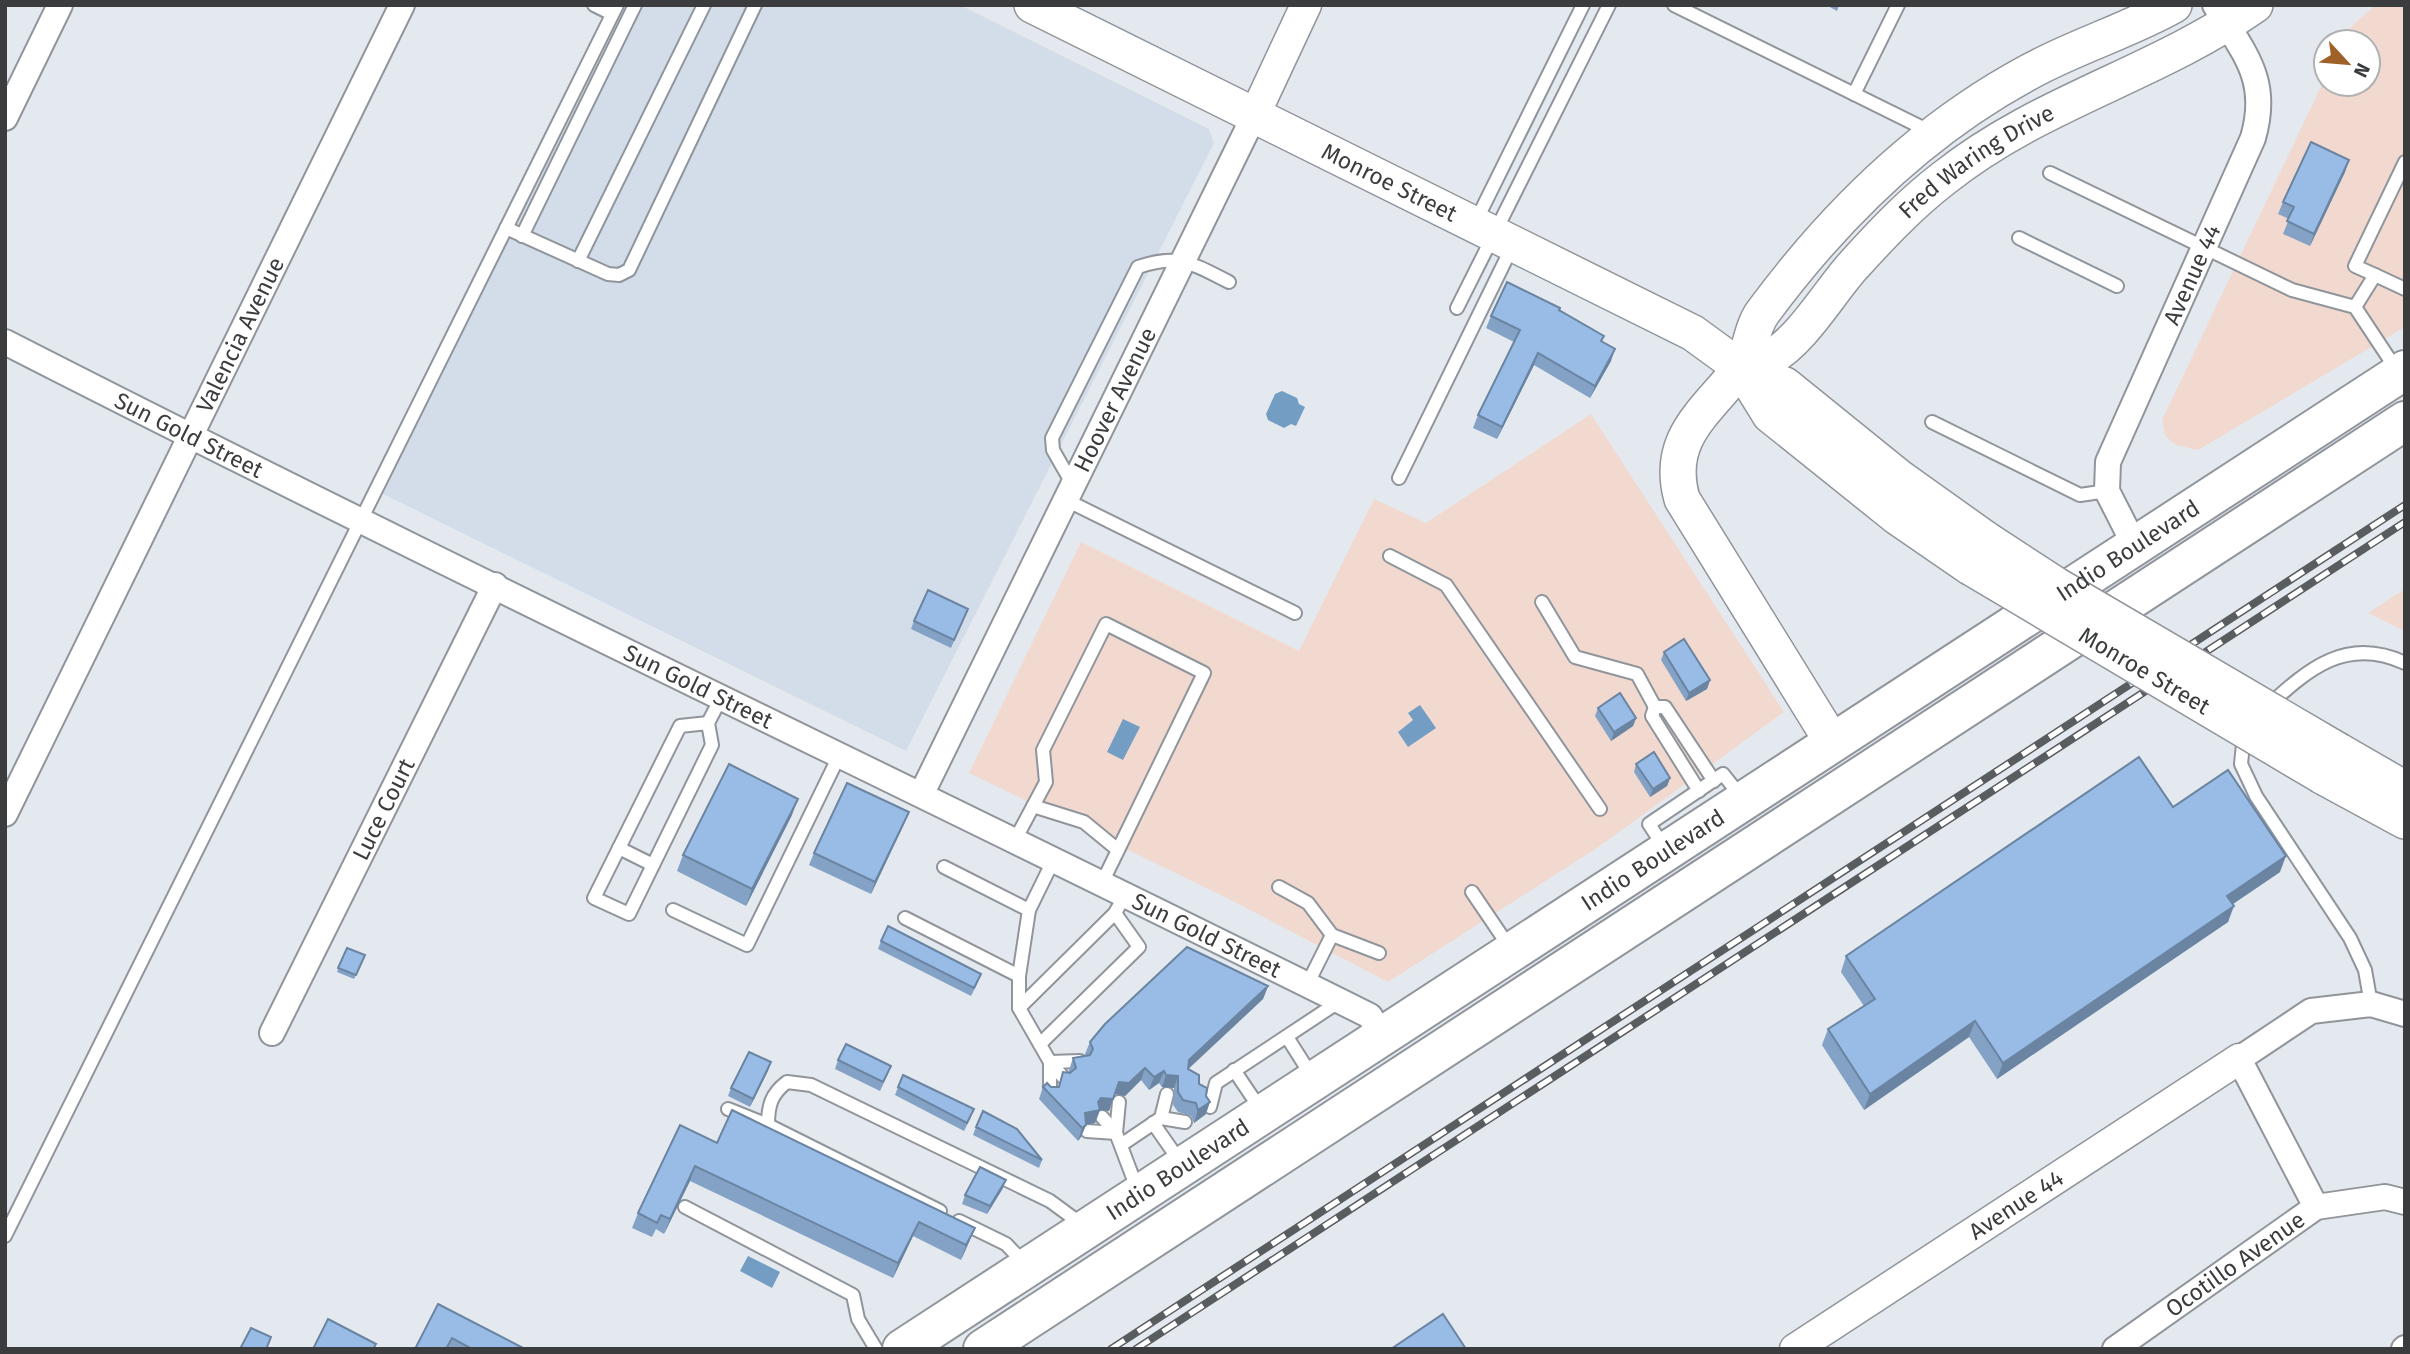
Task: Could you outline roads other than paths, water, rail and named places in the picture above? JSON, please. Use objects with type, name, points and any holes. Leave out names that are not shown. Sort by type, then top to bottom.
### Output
[{"type":"main road","name":"Monroe Street","points":[[1032,5],[1693,333],[1741,368],[1770,415],[1896,516],[1978,553],[2330,763],[2405,821]]},
{"type":"main road","name":"Fred Waring Drive","points":[[1833,743],[1691,516],[1677,479],[1679,456],[1687,434],[1704,408],[1741,368],[1761,315],[1787,283],[1861,200],[1933,133],[1983,98],[2032,70],[2174,5]]},
{"type":"main road","name":"Fred Waring Drive","points":[[1741,368],[1772,357],[1795,336],[1885,230],[1936,184],[1985,149],[2045,113],[2146,69],[2232,12]]},
{"type":"main road","name":"Indio Boulevard","points":[[902,1349],[1667,851],[1729,791],[1833,743],[2402,372]]},
{"type":"main road","name":"Indio Boulevard","points":[[983,1349],[2405,421]]},
{"type":"main road","points":[[1907,746],[1892,738],[1892,727],[1974,672],[2014,625]]},
{"type":"main road","points":[[1672,899],[1709,855],[1826,779],[1834,762],[1833,743],[1871,750],[1907,746]]},
{"type":"main road","name":"Monroe Street","points":[[2330,763],[2405,789]]},
{"type":"main road","points":[[1230,1188],[1272,1139],[1363,1080],[1378,1059],[1381,1036],[1424,1041],[1465,1035]]},
{"type":"street","points":[[5,118],[60,5]]},
{"type":"street","name":"Valencia Avenue","points":[[5,814],[402,5]]},
{"type":"street","name":"Hoover Avenue","points":[[922,793],[1185,260],[1306,5]]},
{"type":"street","name":"Avenue 44","points":[[2107,491],[2108,462],[2253,138],[2260,114],[2260,91],[2254,69],[2232,12]]},
{"type":"street","name":"Sun Gold Street","points":[[5,342],[191,437],[1102,883],[1120,904],[1307,985],[1370,1016],[1381,1036]]},
{"type":"street","points":[[2107,491],[2135,546]]},
{"type":"street","name":"Luce Court","points":[[272,1033],[495,585]]},
{"type":"street","points":[[2316,1207],[2239,1059],[2311,1011],[2371,1004],[2405,1014]]},
{"type":"street","name":"Avenue 44","points":[[1795,1349],[2239,1059]]},
{"type":"street","name":"Ocotillo Avenue","points":[[2115,1349],[2316,1207],[2385,1197],[2405,1202]]},
{"type":"lane","points":[[5,1236],[614,10],[594,5]]},
{"type":"lane","points":[[522,236],[635,5]]},
{"type":"lane","points":[[578,261],[704,5]]},
{"type":"lane","points":[[506,228],[608,274],[619,275],[629,270],[755,5]]},
{"type":"lane","points":[[1399,478],[1583,5]]},
{"type":"lane","points":[[1457,308],[1609,5]]},
{"type":"lane","points":[[1674,5],[1933,133]]},
{"type":"lane","points":[[1854,94],[1898,5]]},
{"type":"lane","points":[[2405,162],[2355,266],[2405,289]]},
{"type":"lane","points":[[2050,173],[2291,289],[2356,307],[2402,372]]},
{"type":"lane","points":[[2020,238],[2117,286]]},
{"type":"lane","points":[[1230,282],[1185,260],[1162,259],[1138,267],[1052,439],[1053,450],[1070,493],[1295,613]]},
{"type":"lane","points":[[2356,307],[2375,275]]},
{"type":"lane","points":[[1932,422],[2080,495],[2107,491]]},
{"type":"lane","points":[[1390,556],[1446,584],[1600,809]]},
{"type":"lane","points":[[1542,602],[1575,657],[1637,674],[1656,707]]},
{"type":"lane","points":[[1015,840],[1046,782],[1043,750],[1106,624],[1204,673],[1102,883]]},
{"type":"lane","points":[[2371,1004],[2365,970],[2350,938],[2251,785],[2241,764],[2242,738],[2254,719],[2296,680],[2334,657],[2367,651],[2405,663]]},
{"type":"lane","points":[[708,723],[680,726],[594,898],[629,914],[712,745],[708,723],[722,696]]},
{"type":"lane","points":[[1656,707],[1652,716],[1699,791]]},
{"type":"lane","points":[[1656,707],[1665,707],[1729,791]]},
{"type":"lane","points":[[673,910],[747,945],[841,754]]},
{"type":"lane","points":[[1667,851],[1649,824],[1699,791],[1729,791]]},
{"type":"lane","points":[[1033,806],[1084,822],[1118,850]]},
{"type":"lane","points":[[619,848],[653,865]]},
{"type":"lane","points":[[1054,859],[1029,910],[1019,976],[1019,1008],[1050,1062],[1063,1077]]},
{"type":"lane","points":[[944,867],[1029,910]]},
{"type":"lane","points":[[1279,887],[1308,902],[1332,935],[1379,953]]},
{"type":"lane","points":[[1472,892],[1513,951]]},
{"type":"lane","points":[[1019,1008],[1120,904],[1139,947],[1040,1044]]},
{"type":"lane","points":[[905,918],[1019,976]]},
{"type":"lane","points":[[1307,985],[1332,935]]},
{"type":"lane","points":[[1210,1107],[1207,1085],[1340,1002]]},
{"type":"lane","points":[[1287,1037],[1314,1080]]},
{"type":"lane","points":[[1050,1062],[1080,1061]]},
{"type":"lane","points":[[1050,1062],[1050,1092]]},
{"type":"lane","points":[[1234,1070],[1263,1114]]},
{"type":"lane","points":[[768,1125],[768,1108],[775,1091],[787,1082],[811,1085],[1050,1201],[1087,1228]]},
{"type":"lane","points":[[1157,1121],[1167,1094]]},
{"type":"lane","points":[[1119,1102],[1119,1139]]},
{"type":"lane","points":[[1087,1131],[1119,1139],[1177,1108]]},
{"type":"lane","points":[[728,1109],[768,1125],[1006,1244],[1027,1267]]},
{"type":"lane","points":[[1102,1117],[1119,1139],[1139,1194]]},
{"type":"lane","points":[[1157,1121],[1185,1122]]},
{"type":"lane","points":[[1157,1121],[1183,1166]]},
{"type":"lane","points":[[685,1207],[853,1295],[858,1319],[876,1349]]},
{"type":"water","points":[[1282,391],[1297,398],[1299,404],[1305,407],[1296,426],[1291,424],[1284,428],[1268,420],[1266,414],[1275,394]]},
{"type":"water","points":[[1420,705],[1436,728],[1408,747],[1398,732],[1413,720],[1408,713]]},
{"type":"water","points":[[1123,719],[1140,727],[1123,760],[1107,752]]},
{"type":"water","points":[[748,1256],[780,1272],[772,1288],[740,1271]]},
{"type":"railway","points":[[1111,1349],[2405,505]]},
{"type":"railway","points":[[1136,1349],[2405,522]]}]
